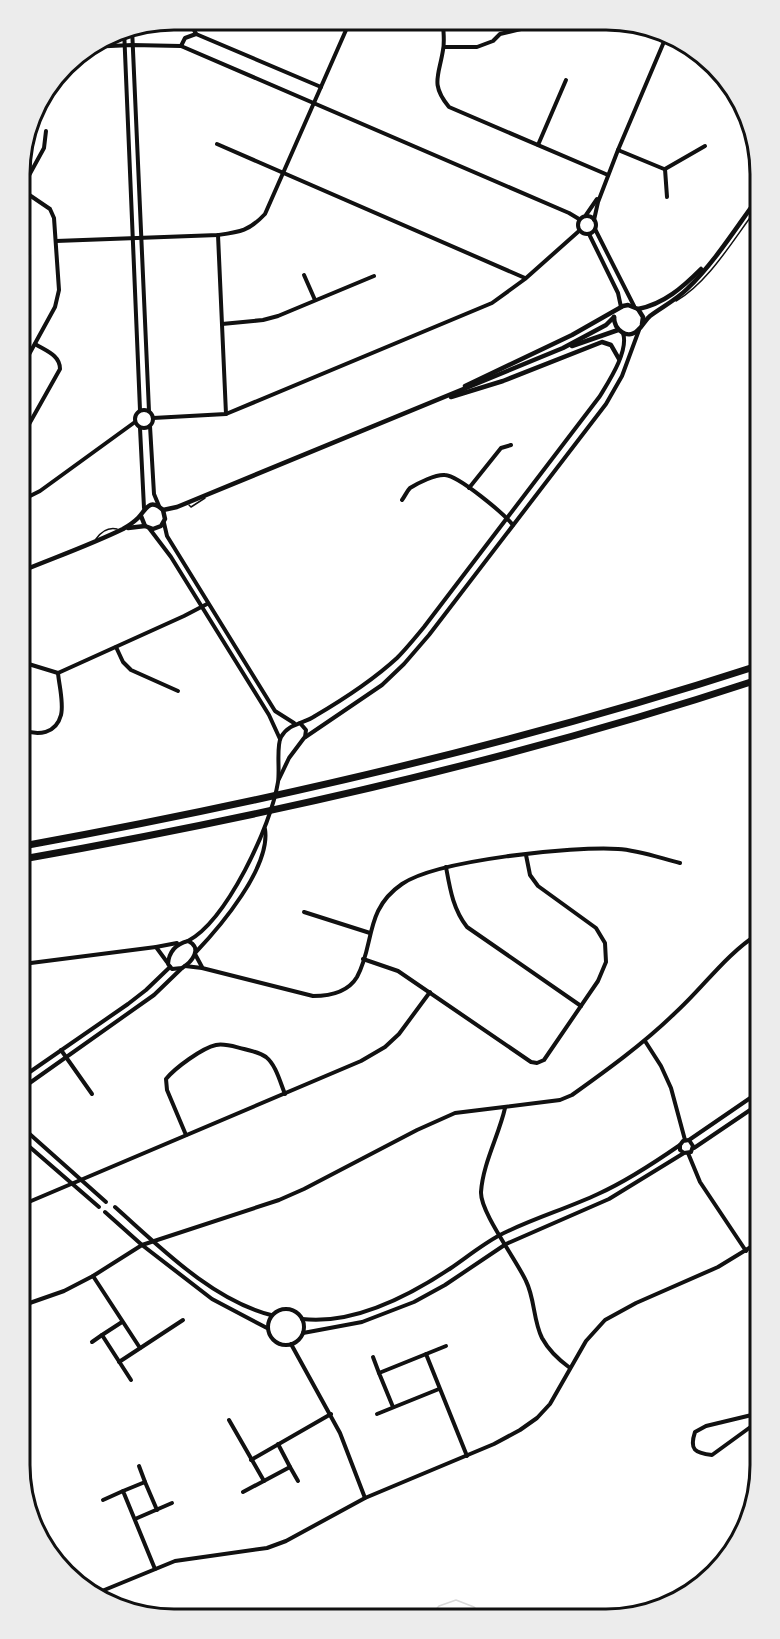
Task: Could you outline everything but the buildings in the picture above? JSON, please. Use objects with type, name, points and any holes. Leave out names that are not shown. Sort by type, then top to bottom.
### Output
[{"type":"highway","points":[[30,845],[216,810],[390,770],[588,717],[750,668]]},
{"type":"highway","points":[[30,858],[218,822],[370,788],[519,750],[750,682]]},
{"type":"street","points":[[194,30],[196,34],[321,87]]},
{"type":"street","points":[[56,241],[218,235],[242,232],[255,225],[265,214],[346,30]]},
{"type":"street","points":[[443,30],[444,47],[436,81],[438,91],[449,107],[608,175]]},
{"type":"street","points":[[444,47],[477,47],[493,41],[500,34],[517,30]]},
{"type":"street","points":[[182,46],[185,38],[196,34]]},
{"type":"street","points":[[132,37],[149,411],[153,418]]},
{"type":"street","points":[[30,568],[123,529],[141,516],[144,508],[140,428],[135,422],[135,417],[140,410],[124,40]]},
{"type":"street","points":[[278,781],[291,755],[304,738],[382,685],[429,635],[606,404],[622,376],[643,317],[595,229],[594,220],[604,185],[664,43]]},
{"type":"street","points":[[107,46],[182,46],[579,219]]},
{"type":"street","points":[[538,145],[566,80]]},
{"type":"street","points":[[30,174],[44,148],[46,131]]},
{"type":"street","points":[[218,144],[525,279]]},
{"type":"street","points":[[665,169],[705,146]]},
{"type":"street","points":[[618,150],[665,169]]},
{"type":"street","points":[[665,169],[667,197]]},
{"type":"street","points":[[595,229],[589,234],[584,234],[579,231],[577,224],[579,219],[586,216],[604,185]]},
{"type":"street","points":[[30,197],[50,209],[54,218],[58,290],[55,307],[30,353]]},
{"type":"street","points":[[642,324],[693,283],[750,209]]},
{"type":"street","points":[[586,216],[594,220]]},
{"type":"street","points":[[153,418],[226,414],[492,303],[525,279],[579,231]]},
{"type":"street","points":[[123,529],[157,528],[177,507],[185,503],[563,348],[606,325],[619,308],[618,293],[589,234]]},
{"type":"street","points":[[218,235],[226,414]]},
{"type":"street","points":[[433,402],[572,335],[619,308],[655,304],[673,294],[717,252]]},
{"type":"street","points":[[304,274],[315,300]]},
{"type":"street","points":[[222,324],[263,321],[374,276]]},
{"type":"street","points":[[280,739],[286,730],[297,723],[309,720],[357,690],[398,657],[424,627],[600,396],[614,374],[625,339],[614,324],[614,317]]},
{"type":"street","points":[[563,348],[620,332],[629,334],[639,330]]},
{"type":"street","points":[[433,402],[503,381],[602,342],[611,345],[619,359]]},
{"type":"street","points":[[30,422],[60,369],[60,362],[55,356],[35,344]]},
{"type":"street","points":[[140,410],[149,411]]},
{"type":"street","points":[[153,418],[150,426],[154,494],[161,508],[167,536],[275,711],[286,720],[297,723],[306,730],[304,738]]},
{"type":"street","points":[[30,496],[135,422]]},
{"type":"street","points":[[140,428],[150,426]]},
{"type":"street","points":[[469,488],[501,448],[510,445]]},
{"type":"street","points":[[402,500],[408,489],[439,475],[447,475],[469,488],[513,525]]},
{"type":"street","points":[[144,508],[150,505],[161,508],[177,507]]},
{"type":"street","points":[[30,963],[181,943],[198,936],[236,887],[265,828],[277,787],[280,739],[269,715],[171,557],[141,516]]},
{"type":"street","points":[[30,664],[58,673],[207,604]]},
{"type":"street","points":[[116,646],[123,662],[131,670],[178,691]]},
{"type":"street","points":[[30,732],[41,734],[52,729],[61,714],[58,673]]},
{"type":"street","points":[[280,752],[291,755]]},
{"type":"street","points":[[30,1083],[154,995],[184,967],[228,913],[255,872],[263,854],[265,828]]},
{"type":"street","points":[[156,947],[169,966],[175,970],[184,967],[202,968],[313,996],[328,996],[342,990],[356,978],[377,913],[388,896],[402,884],[422,874],[446,867],[569,849],[620,849],[680,863]]},
{"type":"street","points":[[363,959],[398,971],[531,1062],[537,1063],[544,1060],[598,981],[606,962],[605,943],[596,928],[538,886],[530,875],[526,855]]},
{"type":"street","points":[[446,867],[458,915],[466,927],[581,1006]]},
{"type":"street","points":[[304,912],[370,933]]},
{"type":"street","points":[[30,1303],[64,1291],[93,1276],[142,1245],[296,1193],[426,1125],[455,1113],[560,1100],[572,1095],[645,1041],[675,1014],[729,957],[750,940]]},
{"type":"street","points":[[188,941],[194,945],[202,968]]},
{"type":"street","points":[[30,1072],[146,990],[169,966],[171,952],[181,943]]},
{"type":"street","points":[[30,1202],[362,1061],[385,1047],[413,1017],[430,992]]},
{"type":"street","points":[[645,1041],[661,1066],[671,1088],[687,1140],[693,1143],[693,1148]]},
{"type":"street","points":[[186,1136],[166,1090],[166,1079],[173,1070],[211,1046],[229,1045],[257,1052],[272,1065],[285,1094]]},
{"type":"street","points":[[61,1050],[92,1094]]},
{"type":"street","points":[[750,1098],[633,1176],[599,1194],[501,1235],[440,1275],[395,1299],[343,1317],[324,1320],[302,1319],[291,1310],[277,1311],[271,1316],[267,1328],[269,1336],[275,1342],[283,1345],[291,1344],[296,1342],[303,1333],[362,1322],[397,1310],[445,1285],[506,1244],[609,1199],[686,1153],[750,1110]]},
{"type":"street","points":[[505,1108],[487,1164],[481,1193],[486,1213],[528,1283],[541,1335],[559,1360],[570,1368]]},
{"type":"street","points":[[30,1134],[106,1202]]},
{"type":"street","points":[[680,1145],[680,1150],[686,1153],[700,1182],[746,1251]]},
{"type":"street","points":[[30,1147],[99,1207]]},
{"type":"street","points":[[115,1207],[153,1241],[220,1293],[252,1310],[271,1316]]},
{"type":"street","points":[[105,1212],[142,1245],[212,1299],[267,1328]]},
{"type":"street","points":[[103,1590],[175,1561],[267,1548],[286,1541],[365,1498],[466,1456],[520,1430],[537,1418],[558,1392],[570,1368],[595,1330],[617,1312],[718,1267],[750,1248]]},
{"type":"street","points":[[93,1276],[140,1348]]},
{"type":"street","points":[[302,1319],[303,1333]]},
{"type":"street","points":[[119,1362],[183,1320]]},
{"type":"street","points":[[92,1342],[122,1322]]},
{"type":"street","points":[[102,1335],[131,1380]]},
{"type":"street","points":[[291,1344],[331,1414],[365,1498]]},
{"type":"street","points":[[379,1373],[446,1346]]},
{"type":"street","points":[[426,1354],[466,1456]]},
{"type":"street","points":[[373,1357],[393,1407]]},
{"type":"street","points":[[377,1414],[439,1389]]},
{"type":"street","points":[[251,1460],[331,1414]]},
{"type":"street","points":[[750,1415],[706,1426],[695,1432],[693,1448],[697,1452],[712,1455],[750,1426]]},
{"type":"street","points":[[229,1420],[264,1481]]},
{"type":"street","points":[[278,1444],[298,1481]]},
{"type":"street","points":[[139,1466],[157,1510]]},
{"type":"street","points":[[243,1492],[290,1467]]},
{"type":"street","points":[[103,1500],[145,1482]]},
{"type":"street","points":[[123,1491],[155,1569]]},
{"type":"street","points":[[135,1519],[172,1503]]},
{"type":"lane","points":[[669,304],[685,295],[712,269],[750,218]]},
{"type":"waterway","points":[[436,1609],[456,1600],[476,1609]]}]
